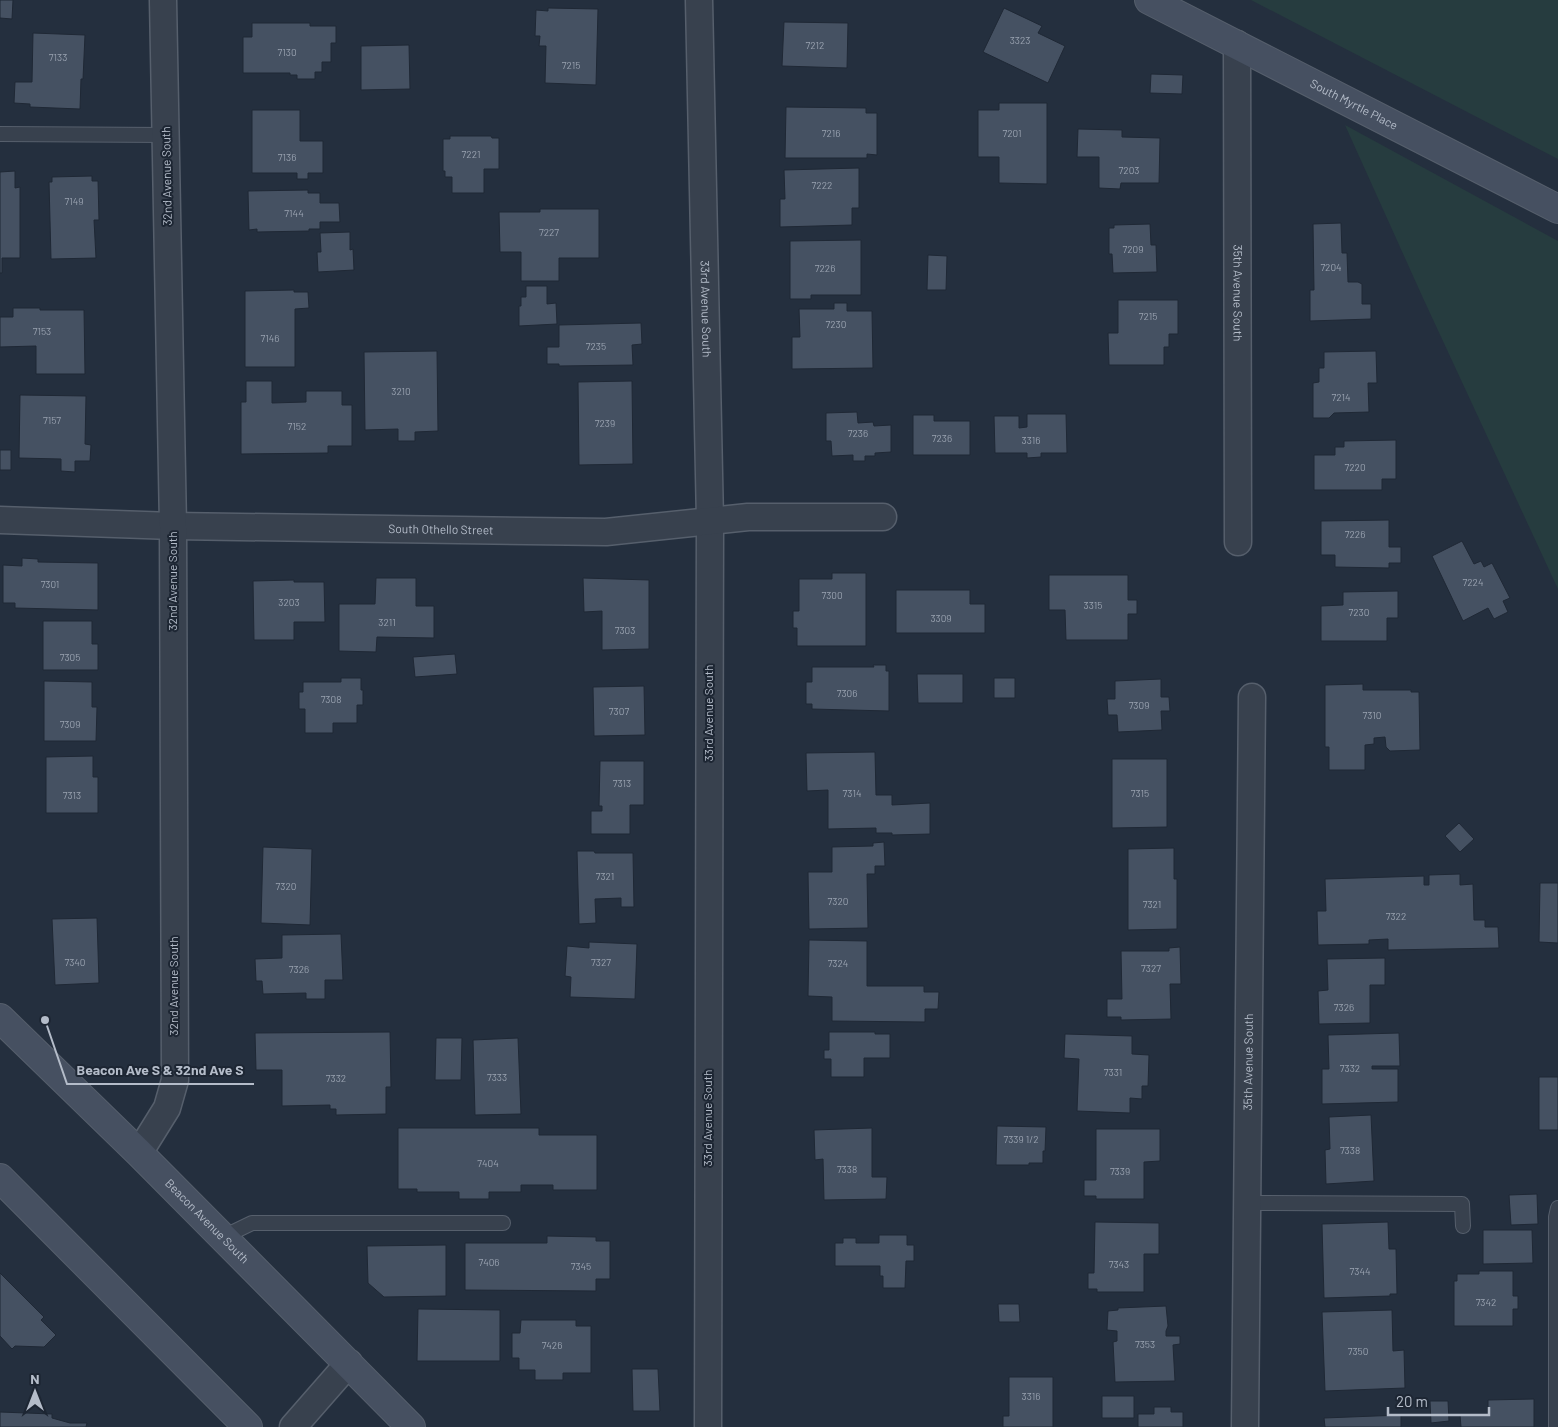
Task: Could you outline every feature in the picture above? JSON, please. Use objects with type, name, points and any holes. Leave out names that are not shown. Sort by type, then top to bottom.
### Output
[{"type":"main road","name":"South Myrtle Place","points":[[1149,0],[1558,209]]},
{"type":"main road","name":"Beacon Avenue South","points":[[0,1018],[139,1153],[411,1427]]},
{"type":"main road","points":[[0,1178],[248,1427]]},
{"type":"street","name":"32nd Avenue South","points":[[139,1153],[167,1108],[175,1080],[173,526],[163,0]]},
{"type":"street","name":"33rd Avenue South","points":[[699,0],[710,521],[708,1427]]},
{"type":"street","name":"35th Avenue South","points":[[1237,44],[1238,542]]},
{"type":"street","name":"South Othello Street","points":[[0,520],[173,526],[606,532],[748,517],[883,517]]},
{"type":"street","name":"35th Avenue South","points":[[1245,1427],[1252,697]]},
{"type":"street","points":[[292,1427],[349,1363]]},
{"type":"lane","points":[[0,134],[166,135]]},
{"type":"lane","points":[[1247,1203],[1462,1204],[1463,1226]]},
{"type":"lane","points":[[1556,1427],[1556,1217],[1558,1208]]},
{"type":"lane","points":[[223,1237],[252,1223],[503,1224]]},
{"type":"green space","points":[[1251,0],[1558,0],[1558,159]]},
{"type":"green space","points":[[1345,125],[1558,241],[1558,589],[1423,298]]},
{"type":"building","points":[[0,0],[13,0],[12,19],[0,18]]},
{"type":"building","points":[[548,8],[598,9],[596,85],[545,83],[546,46],[539,46],[540,36],[535,36],[536,10],[548,11]]},
{"type":"building","points":[[1004,8],[1042,26],[1038,33],[1065,46],[1048,83],[983,52]]},
{"type":"building","points":[[784,22],[848,23],[847,68],[782,66]]},
{"type":"building","points":[[252,23],[310,23],[310,26],[336,26],[336,43],[331,43],[331,62],[322,62],[322,72],[315,72],[315,79],[297,79],[297,75],[290,75],[290,73],[243,73],[243,37],[252,37]]},
{"type":"building","points":[[33,33],[85,35],[80,109],[30,107],[30,104],[14,103],[15,82],[32,82]]},
{"type":"building","points":[[409,45],[410,89],[361,90],[361,46]]},
{"type":"building","points":[[1151,74],[1183,75],[1182,94],[1150,93]]},
{"type":"building","points":[[999,103],[1047,103],[1047,184],[999,183],[999,157],[978,157],[978,110],[999,110]]},
{"type":"building","points":[[786,107],[866,108],[866,113],[877,113],[877,155],[867,154],[867,158],[785,158]]},
{"type":"building","points":[[252,110],[300,110],[300,141],[323,141],[323,173],[308,173],[308,179],[297,179],[297,173],[252,173]]},
{"type":"building","points":[[1078,129],[1122,130],[1122,137],[1160,138],[1159,183],[1121,183],[1120,189],[1099,188],[1099,157],[1077,157]]},
{"type":"building","points":[[450,136],[491,136],[492,138],[499,138],[499,169],[484,169],[484,193],[452,193],[452,177],[445,177],[445,171],[443,171],[443,139],[450,139]]},
{"type":"building","points":[[859,168],[859,208],[852,208],[852,225],[780,227],[780,199],[785,199],[784,170]]},
{"type":"building","points":[[15,171],[15,188],[20,187],[20,258],[2,258],[2,273],[0,273],[0,172]]},
{"type":"building","points":[[92,176],[92,181],[98,181],[99,220],[94,220],[96,258],[51,259],[49,182],[52,182],[52,177]]},
{"type":"building","points":[[308,190],[308,193],[320,193],[320,203],[339,203],[340,222],[320,222],[320,229],[309,229],[309,231],[257,232],[257,229],[249,230],[248,191]]},
{"type":"building","points":[[540,209],[599,209],[599,258],[559,258],[559,281],[521,281],[521,252],[500,252],[499,212],[540,212]]},
{"type":"building","points":[[1341,223],[1342,253],[1347,253],[1348,282],[1362,284],[1362,304],[1371,304],[1371,319],[1310,321],[1310,290],[1314,290],[1313,224]]},
{"type":"building","points":[[1150,224],[1151,245],[1156,245],[1157,272],[1113,273],[1112,254],[1109,254],[1109,228],[1114,228],[1114,225]]},
{"type":"building","points":[[350,232],[350,250],[353,249],[354,270],[318,272],[317,252],[321,252],[320,233]]},
{"type":"building","points":[[861,240],[861,295],[811,295],[811,299],[790,299],[790,241]]},
{"type":"building","points":[[928,255],[947,256],[946,290],[927,290]]},
{"type":"building","points":[[526,286],[547,286],[547,304],[556,303],[557,324],[519,326],[519,306],[521,306],[521,297],[526,297]]},
{"type":"building","points":[[294,290],[294,292],[308,292],[309,308],[295,309],[295,367],[245,367],[245,291]]},
{"type":"building","points":[[1118,300],[1178,300],[1178,334],[1169,334],[1169,347],[1164,347],[1164,365],[1109,365],[1108,333],[1118,333]]},
{"type":"building","points":[[834,303],[847,303],[847,311],[872,311],[873,368],[792,369],[792,337],[800,337],[799,309],[834,309]]},
{"type":"building","points":[[13,308],[84,310],[85,374],[36,374],[36,346],[0,347],[0,317],[13,317]]},
{"type":"building","points":[[641,323],[642,344],[632,345],[633,365],[559,366],[559,364],[547,364],[547,347],[559,347],[559,325]]},
{"type":"building","points":[[437,351],[438,431],[415,432],[415,441],[398,441],[398,429],[365,430],[364,352]]},
{"type":"building","points":[[1376,351],[1377,383],[1368,383],[1369,412],[1334,413],[1329,418],[1313,418],[1313,383],[1319,382],[1319,368],[1324,368],[1324,352]]},
{"type":"building","points":[[246,381],[272,381],[272,403],[306,402],[306,391],[342,391],[342,405],[352,405],[352,446],[328,446],[328,453],[241,454],[241,402],[246,402]]},
{"type":"building","points":[[632,381],[633,464],[579,465],[578,382]]},
{"type":"building","points":[[20,395],[86,396],[85,444],[91,445],[90,461],[75,461],[75,472],[61,471],[61,459],[19,458]]},
{"type":"building","points":[[857,412],[858,423],[873,422],[874,426],[891,425],[891,452],[875,453],[875,456],[865,456],[865,461],[853,461],[853,455],[832,456],[831,441],[826,441],[826,413]]},
{"type":"building","points":[[1027,414],[1066,414],[1067,453],[1041,453],[1041,457],[1027,458],[1027,453],[995,453],[994,416],[1019,416],[1019,428],[1027,427]]},
{"type":"building","points":[[913,415],[934,415],[934,421],[970,421],[970,455],[913,455]]},
{"type":"building","points":[[1396,440],[1396,479],[1382,479],[1382,490],[1314,490],[1314,455],[1335,455],[1335,447],[1344,447],[1344,441]]},
{"type":"building","points":[[0,450],[11,450],[11,470],[0,470]]},
{"type":"building","points":[[1389,520],[1389,547],[1401,547],[1401,563],[1389,563],[1389,568],[1335,567],[1335,555],[1321,555],[1321,521]]},
{"type":"building","points":[[1462,541],[1474,564],[1481,561],[1484,567],[1492,563],[1510,598],[1503,601],[1508,612],[1494,619],[1488,608],[1463,621],[1432,556]]},
{"type":"building","points":[[22,558],[38,559],[38,562],[98,563],[98,610],[15,608],[15,603],[3,603],[3,565],[22,566]]},
{"type":"building","points":[[832,573],[866,573],[866,646],[797,646],[797,628],[793,628],[793,611],[799,611],[799,579],[832,579]]},
{"type":"building","points":[[1049,575],[1128,575],[1128,600],[1137,600],[1137,614],[1128,614],[1128,640],[1066,640],[1065,610],[1049,610]]},
{"type":"building","points":[[376,578],[416,578],[416,606],[434,606],[434,638],[377,637],[376,652],[339,651],[339,604],[375,604]]},
{"type":"building","points":[[583,578],[649,580],[649,649],[602,650],[602,611],[584,612]]},
{"type":"building","points":[[294,580],[294,582],[324,582],[325,622],[294,622],[294,640],[254,640],[253,581]]},
{"type":"building","points":[[896,590],[970,590],[970,604],[985,604],[985,633],[896,633]]},
{"type":"building","points":[[1398,591],[1398,618],[1387,618],[1387,641],[1321,641],[1321,606],[1343,605],[1343,592]]},
{"type":"building","points":[[43,621],[92,621],[92,644],[98,644],[98,670],[43,670]]},
{"type":"building","points":[[455,654],[457,674],[415,677],[413,657]]},
{"type":"building","points":[[873,665],[886,665],[886,671],[889,671],[889,711],[812,709],[812,704],[806,704],[806,682],[812,682],[812,667],[874,667]]},
{"type":"building","points":[[917,674],[963,674],[963,703],[918,703]]},
{"type":"building","points":[[341,678],[361,678],[363,705],[357,705],[357,723],[333,723],[333,733],[305,733],[305,709],[299,709],[299,692],[303,692],[303,682],[341,682]]},
{"type":"building","points":[[994,678],[1015,678],[1015,698],[994,698]]},
{"type":"building","points":[[1161,679],[1161,697],[1169,697],[1170,711],[1161,711],[1162,730],[1118,732],[1117,715],[1108,715],[1107,699],[1115,699],[1115,681]]},
{"type":"building","points":[[44,681],[92,682],[92,707],[97,707],[96,741],[44,741]]},
{"type":"building","points":[[1363,684],[1363,690],[1411,690],[1411,692],[1419,692],[1420,750],[1390,751],[1386,747],[1385,737],[1374,738],[1374,744],[1365,745],[1365,770],[1329,770],[1329,747],[1325,747],[1325,685]]},
{"type":"building","points":[[644,686],[645,735],[594,736],[593,687]]},
{"type":"building","points":[[875,752],[876,795],[892,795],[892,805],[930,803],[930,834],[892,835],[892,833],[876,833],[876,828],[828,829],[828,790],[807,791],[806,753]]},
{"type":"building","points":[[93,756],[93,777],[98,777],[98,813],[46,813],[46,757]]},
{"type":"building","points":[[1112,759],[1167,759],[1167,827],[1112,828]]},
{"type":"building","points":[[600,761],[644,761],[644,805],[630,805],[630,834],[591,834],[591,811],[602,811],[602,806],[599,806]]},
{"type":"building","points":[[1459,823],[1474,839],[1460,852],[1445,836]]},
{"type":"building","points":[[884,842],[885,866],[875,866],[875,874],[867,874],[868,928],[809,929],[808,872],[832,872],[832,847],[873,846],[873,843]]},
{"type":"building","points":[[263,847],[312,849],[310,925],[261,923]]},
{"type":"building","points":[[1174,848],[1174,879],[1177,879],[1177,929],[1128,930],[1128,849]]},
{"type":"building","points":[[577,851],[633,853],[634,907],[621,907],[621,898],[595,899],[596,923],[579,924]]},
{"type":"building","points":[[1460,874],[1460,885],[1473,884],[1474,920],[1485,920],[1485,927],[1498,927],[1499,948],[1388,950],[1388,939],[1369,940],[1369,944],[1318,945],[1317,911],[1326,911],[1325,879],[1424,876],[1424,885],[1429,885],[1429,875]]},
{"type":"building","points":[[1540,883],[1558,883],[1558,943],[1539,942]]},
{"type":"building","points":[[97,918],[99,983],[55,985],[52,919]]},
{"type":"building","points":[[341,934],[343,980],[325,980],[325,999],[306,999],[306,993],[263,994],[262,981],[256,981],[255,959],[282,958],[282,935]]},
{"type":"building","points":[[809,940],[867,941],[867,986],[924,986],[924,992],[939,992],[938,1009],[925,1009],[925,1022],[832,1021],[832,997],[808,996]]},
{"type":"building","points":[[589,942],[637,944],[635,999],[570,997],[571,977],[565,976],[567,946],[589,948]]},
{"type":"building","points":[[1180,947],[1181,984],[1170,984],[1171,1019],[1121,1020],[1121,1017],[1107,1017],[1107,999],[1122,999],[1121,951],[1169,951],[1169,948]]},
{"type":"building","points":[[1385,958],[1385,985],[1370,985],[1370,1023],[1319,1024],[1318,991],[1328,990],[1327,959]]},
{"type":"building","points":[[390,1032],[391,1087],[386,1087],[386,1114],[336,1115],[336,1109],[330,1109],[330,1105],[282,1106],[282,1070],[256,1070],[255,1033]]},
{"type":"building","points":[[829,1032],[875,1032],[875,1034],[890,1034],[890,1058],[864,1058],[864,1077],[831,1077],[831,1059],[824,1059],[824,1050],[829,1050]]},
{"type":"building","points":[[1399,1033],[1400,1066],[1372,1066],[1372,1069],[1398,1069],[1398,1102],[1322,1104],[1322,1069],[1329,1069],[1328,1035]]},
{"type":"building","points":[[1065,1034],[1132,1036],[1132,1054],[1149,1055],[1148,1086],[1142,1086],[1142,1099],[1130,1098],[1130,1113],[1077,1111],[1079,1059],[1064,1058]]},
{"type":"building","points":[[436,1038],[462,1038],[461,1080],[435,1080]]},
{"type":"building","points":[[518,1038],[521,1114],[475,1115],[473,1040]]},
{"type":"building","points":[[1539,1077],[1558,1077],[1558,1130],[1539,1130]]},
{"type":"building","points":[[1371,1115],[1374,1181],[1326,1184],[1325,1150],[1330,1149],[1329,1117]]},
{"type":"building","points":[[997,1126],[1046,1127],[1043,1163],[996,1165]]},
{"type":"building","points":[[398,1128],[539,1128],[539,1135],[597,1135],[597,1190],[553,1190],[553,1185],[521,1185],[521,1192],[489,1192],[489,1199],[459,1199],[459,1192],[417,1192],[417,1189],[398,1189]]},
{"type":"building","points":[[872,1128],[872,1177],[887,1177],[886,1199],[824,1200],[823,1159],[815,1160],[814,1130]]},
{"type":"building","points":[[1096,1129],[1160,1129],[1160,1161],[1144,1162],[1144,1199],[1096,1199],[1096,1196],[1084,1196],[1084,1180],[1096,1180]]},
{"type":"building","points":[[1537,1194],[1538,1224],[1511,1225],[1509,1195]]},
{"type":"building","points":[[1095,1222],[1159,1223],[1159,1254],[1144,1254],[1144,1292],[1097,1292],[1097,1289],[1088,1289],[1088,1273],[1094,1273]]},
{"type":"building","points":[[1388,1222],[1389,1249],[1396,1249],[1397,1294],[1390,1294],[1390,1296],[1324,1298],[1322,1224]]},
{"type":"building","points":[[1483,1230],[1532,1230],[1533,1263],[1483,1264]]},
{"type":"building","points":[[879,1235],[907,1235],[907,1245],[914,1245],[914,1261],[906,1261],[905,1288],[883,1288],[883,1276],[880,1276],[880,1266],[835,1266],[835,1243],[843,1243],[843,1238],[856,1238],[856,1243],[879,1243]]},
{"type":"building","points":[[547,1236],[596,1237],[596,1241],[610,1241],[610,1279],[596,1279],[596,1291],[465,1290],[465,1243],[547,1243]]},
{"type":"building","points":[[446,1245],[446,1296],[384,1297],[368,1283],[367,1246]]},
{"type":"building","points":[[1479,1271],[1513,1271],[1513,1296],[1518,1296],[1518,1309],[1513,1309],[1513,1326],[1454,1326],[1454,1281],[1457,1281],[1457,1274],[1479,1274]]},
{"type":"building","points":[[0,1273],[44,1317],[41,1320],[56,1335],[44,1347],[15,1346],[12,1349],[0,1336]]},
{"type":"building","points":[[998,1304],[1019,1304],[1020,1322],[999,1322]]},
{"type":"building","points":[[1166,1306],[1168,1326],[1166,1336],[1180,1336],[1180,1344],[1173,1345],[1175,1381],[1115,1382],[1113,1342],[1117,1341],[1117,1331],[1107,1330],[1108,1311],[1118,1310],[1118,1308]]},
{"type":"building","points":[[418,1309],[500,1310],[500,1361],[417,1361]]},
{"type":"building","points":[[1392,1310],[1393,1351],[1404,1350],[1405,1388],[1325,1391],[1322,1312]]},
{"type":"building","points":[[521,1320],[576,1320],[576,1326],[591,1326],[591,1373],[563,1373],[563,1380],[535,1380],[535,1370],[519,1370],[519,1358],[512,1358],[512,1333],[520,1333]]},
{"type":"building","points":[[632,1369],[658,1369],[660,1411],[633,1411]]},
{"type":"building","points":[[1009,1377],[1053,1377],[1053,1427],[1003,1427],[1003,1416],[1009,1416]]},
{"type":"building","points":[[1102,1396],[1134,1396],[1134,1418],[1102,1418]]},
{"type":"building","points":[[1534,1399],[1534,1427],[1461,1427],[1460,1415],[1488,1415],[1488,1400]]},
{"type":"building","points":[[1430,1401],[1448,1401],[1449,1421],[1431,1423]]},
{"type":"building","points":[[1154,1407],[1171,1407],[1171,1412],[1183,1412],[1183,1427],[1138,1427],[1138,1414],[1154,1414]]},
{"type":"building","points":[[0,1412],[52,1414],[52,1418],[70,1423],[87,1423],[86,1427],[0,1427]]},
{"type":"building","points":[[1401,1415],[1401,1427],[1325,1427],[1324,1418]]},
{"type":"place","name":"Beacon Ave S & 32nd Ave S","points":[[45,1020]]}]
